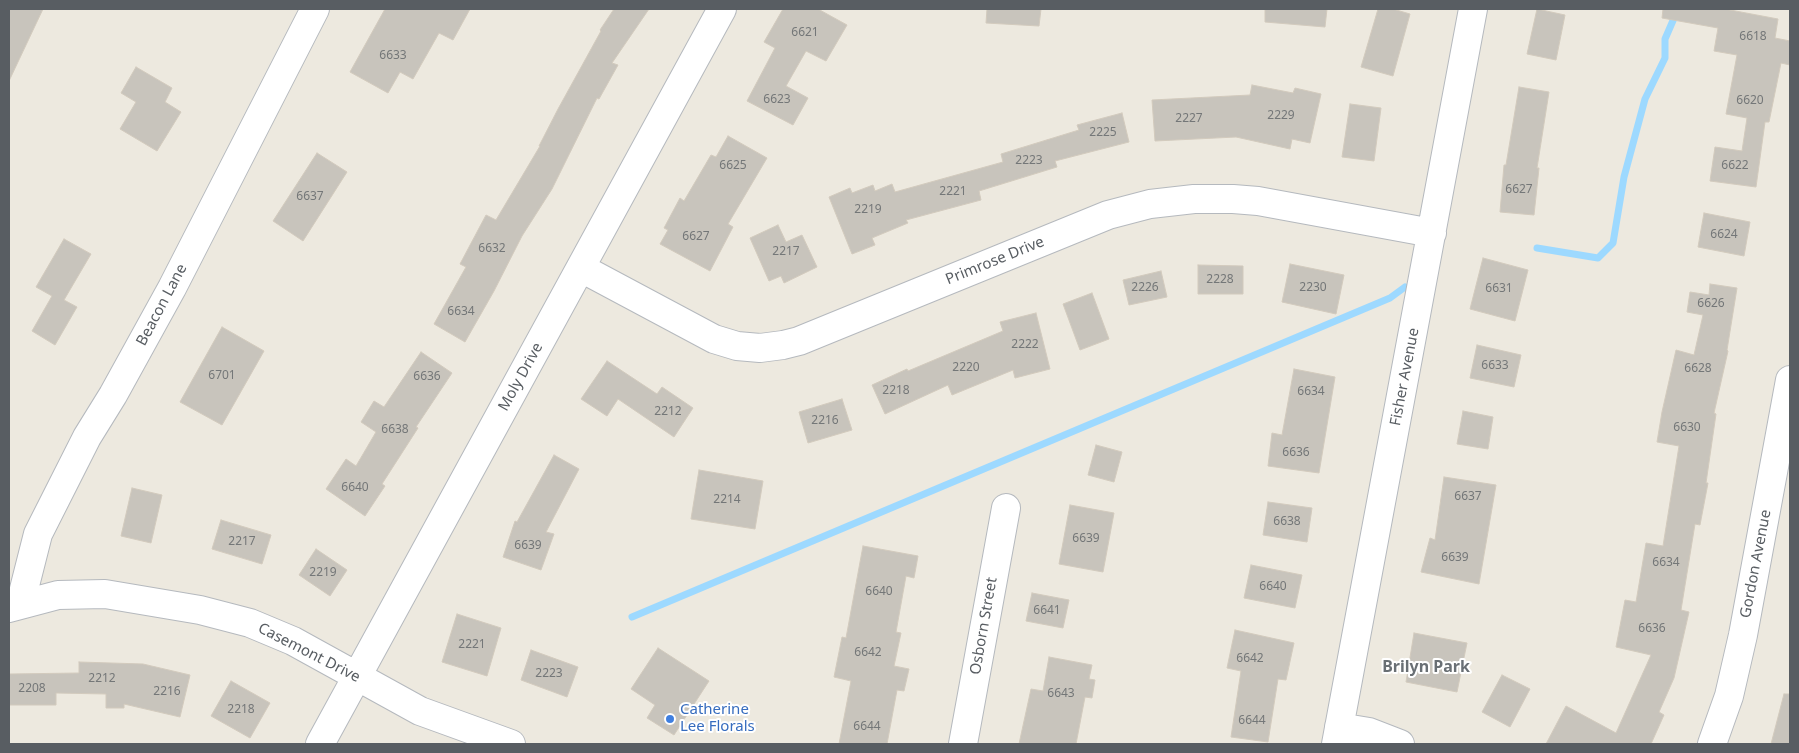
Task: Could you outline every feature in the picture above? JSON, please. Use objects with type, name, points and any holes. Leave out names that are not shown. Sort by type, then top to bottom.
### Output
[{"type":"street","name":"Beacon Lane","points":[[14,607],[42,526],[87,437],[113,395],[172,288],[316,9]]},
{"type":"street","name":"Moly Drive","points":[[320,744],[722,9]]},
{"type":"street","name":"Fisher Avenue","points":[[1337,736],[1432,233],[1472,9]]},
{"type":"street","name":"Primrose Drive","points":[[581,268],[714,340],[736,346],[760,348],[799,341],[1108,215],[1150,204],[1194,199],[1258,201],[1432,233]]},
{"type":"street","name":"Gordon Avenue","points":[[1712,744],[1729,696],[1743,635],[1790,380]]},
{"type":"street","name":"Osborn Street","points":[[963,744],[1006,508]]},
{"type":"street","name":"Casemont Drive","points":[[14,607],[58,595],[105,594],[200,610],[250,623],[293,641],[420,711],[511,744]]},
{"type":"street","points":[[1337,736],[1369,732],[1400,744]]},
{"type":"building","points":[[9,9],[43,9],[9,81]]},
{"type":"building","points":[[385,9],[470,9],[453,40],[439,33],[413,79],[400,72],[388,93],[350,72]]},
{"type":"building","points":[[614,9],[649,9],[612,63],[618,65],[599,99],[597,98],[552,189],[522,236],[465,342],[434,324],[466,267],[460,264],[486,215],[496,220],[540,146],[600,30]]},
{"type":"building","points":[[783,9],[818,9],[847,25],[826,61],[806,51],[786,86],[808,98],[793,125],[747,101],[775,48],[764,42]]},
{"type":"building","points":[[987,9],[1041,9],[1039,26],[986,23]]},
{"type":"building","points":[[1265,9],[1327,9],[1325,27],[1265,22]]},
{"type":"building","points":[[1378,9],[1393,9],[1410,14],[1393,76],[1361,67]]},
{"type":"building","points":[[1537,9],[1565,15],[1556,60],[1527,54]]},
{"type":"building","points":[[1663,9],[1725,9],[1778,19],[1775,38],[1790,41],[1790,65],[1781,63],[1769,122],[1765,122],[1756,187],[1710,181],[1715,147],[1742,151],[1747,118],[1726,114],[1737,55],[1714,51],[1718,28],[1662,18]]},
{"type":"building","points":[[136,67],[172,88],[165,102],[181,112],[157,151],[120,129],[136,102],[121,93]]},
{"type":"building","points":[[1252,85],[1293,93],[1295,88],[1321,94],[1310,143],[1292,139],[1290,149],[1236,137],[1155,141],[1152,100],[1250,95]]},
{"type":"building","points":[[1519,87],[1549,92],[1537,168],[1539,168],[1534,215],[1500,212],[1504,165],[1506,165]]},
{"type":"building","points":[[1350,104],[1381,108],[1374,161],[1342,157]]},
{"type":"building","points":[[1122,113],[1129,142],[1055,161],[1057,167],[979,191],[981,200],[906,220],[908,223],[872,238],[875,245],[852,254],[829,197],[850,188],[852,193],[873,185],[875,191],[892,184],[895,192],[1003,162],[1001,154],[1079,130],[1077,125]]},
{"type":"building","points":[[728,136],[767,158],[728,224],[733,227],[710,271],[660,244],[668,230],[664,228],[680,198],[684,201],[711,155],[716,157]]},
{"type":"building","points":[[317,153],[347,172],[303,241],[273,221]]},
{"type":"building","points":[[1704,213],[1750,222],[1744,256],[1698,247]]},
{"type":"building","points":[[778,225],[786,242],[802,235],[817,267],[784,283],[781,276],[769,281],[750,238]]},
{"type":"building","points":[[64,239],[91,254],[64,300],[77,307],[55,345],[32,331],[52,296],[36,287]]},
{"type":"building","points":[[1483,258],[1528,270],[1515,321],[1470,309]]},
{"type":"building","points":[[1290,264],[1344,275],[1336,314],[1282,302]]},
{"type":"building","points":[[1198,265],[1243,266],[1243,294],[1198,294]]},
{"type":"building","points":[[1161,271],[1167,297],[1129,305],[1123,280]]},
{"type":"building","points":[[1710,284],[1737,288],[1728,351],[1714,413],[1716,414],[1706,483],[1708,483],[1700,525],[1695,524],[1681,610],[1689,612],[1674,678],[1659,712],[1664,715],[1651,744],[1546,744],[1566,706],[1616,733],[1651,655],[1616,647],[1625,600],[1636,602],[1646,543],[1663,546],[1679,446],[1657,442],[1662,412],[1676,350],[1694,355],[1703,315],[1687,312],[1690,292],[1709,295]]},
{"type":"building","points":[[1092,293],[1109,339],[1080,350],[1063,304]]},
{"type":"building","points":[[1036,313],[1050,369],[1015,378],[1013,370],[952,395],[948,385],[885,414],[872,385],[1003,331],[1000,322]]},
{"type":"building","points":[[222,327],[264,351],[222,425],[180,402]]},
{"type":"building","points":[[1477,345],[1521,355],[1514,387],[1470,378]]},
{"type":"building","points":[[421,352],[452,373],[416,427],[418,428],[382,484],[385,486],[365,516],[326,489],[346,459],[356,466],[376,432],[361,422],[374,401],[384,407]]},
{"type":"building","points":[[607,361],[657,394],[662,387],[693,408],[674,437],[618,399],[607,416],[581,399]]},
{"type":"building","points":[[1294,369],[1335,377],[1319,473],[1268,466],[1272,433],[1282,435]]},
{"type":"building","points":[[842,399],[852,430],[808,443],[799,412]]},
{"type":"building","points":[[1463,411],[1493,417],[1488,449],[1457,444]]},
{"type":"building","points":[[1096,445],[1122,452],[1114,482],[1088,475]]},
{"type":"building","points":[[554,455],[579,469],[546,532],[554,534],[541,570],[503,557],[515,521],[517,522]]},
{"type":"building","points":[[699,470],[763,481],[755,529],[691,519]]},
{"type":"building","points":[[1444,477],[1496,485],[1479,584],[1421,572],[1430,538],[1435,540]]},
{"type":"building","points":[[132,488],[162,495],[151,543],[121,536]]},
{"type":"building","points":[[1268,502],[1312,508],[1307,542],[1263,535]]},
{"type":"building","points":[[1070,505],[1114,513],[1103,572],[1059,564]]},
{"type":"building","points":[[221,520],[271,535],[262,564],[212,549]]},
{"type":"building","points":[[863,546],[918,556],[914,578],[906,576],[896,632],[901,633],[894,666],[909,669],[904,691],[897,690],[887,744],[839,744],[851,681],[834,677],[842,637],[846,638]]},
{"type":"building","points":[[316,549],[347,570],[330,596],[299,575]]},
{"type":"building","points":[[1251,565],[1302,575],[1295,608],[1244,598]]},
{"type":"building","points":[[1032,593],[1069,600],[1063,628],[1026,621]]},
{"type":"building","points":[[457,614],[501,628],[487,676],[442,662]]},
{"type":"building","points":[[1235,630],[1294,643],[1286,680],[1278,679],[1268,742],[1231,737],[1241,671],[1227,668]]},
{"type":"building","points":[[1414,633],[1467,643],[1457,692],[1406,682]]},
{"type":"building","points":[[658,648],[709,681],[674,735],[647,718],[655,705],[631,689]]},
{"type":"building","points":[[531,650],[578,667],[567,697],[521,680]]},
{"type":"building","points":[[1049,657],[1092,665],[1089,679],[1095,680],[1092,698],[1085,697],[1076,744],[1019,744],[1031,689],[1043,691]]},
{"type":"building","points":[[79,662],[143,664],[190,675],[180,717],[124,704],[124,708],[106,708],[106,694],[56,693],[56,705],[9,705],[9,674],[79,673]]},
{"type":"building","points":[[1502,675],[1530,689],[1510,727],[1482,712]]},
{"type":"building","points":[[231,681],[270,703],[250,738],[211,716]]},
{"type":"building","points":[[1784,694],[1790,694],[1790,744],[1771,744]]},
{"type":"waterway","points":[[1537,248],[1598,258],[1613,243],[1624,177],[1645,99],[1665,58],[1665,39],[1678,9]]},
{"type":"waterway","points":[[632,617],[1390,298],[1405,287]]},
{"type":"place","name":"Catherine Lee Florals","points":[[670,719]]},
{"type":"district","name":"Brilyn Park","points":[[1426,667]]}]
